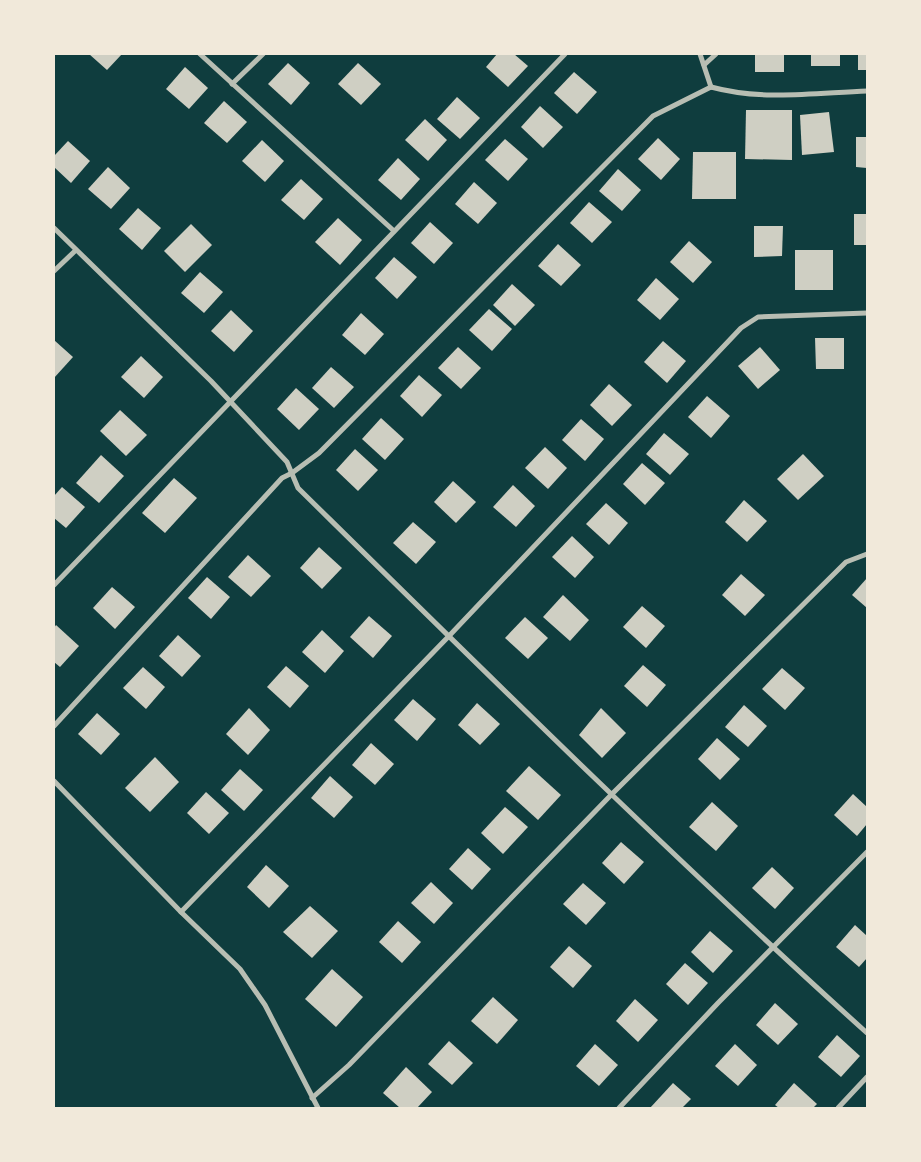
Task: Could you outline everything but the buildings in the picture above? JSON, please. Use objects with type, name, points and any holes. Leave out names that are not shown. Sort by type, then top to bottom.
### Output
[{"type":"street","points":[[200,54],[394,230]]},
{"type":"street","points":[[232,84],[262,54]]},
{"type":"street","points":[[54,585],[565,54]]},
{"type":"street","points":[[700,54],[711,87]]},
{"type":"street","points":[[704,65],[716,54]]},
{"type":"street","points":[[54,726],[282,478],[319,454],[474,295],[653,116],[711,87],[731,93],[755,96],[867,92]]},
{"type":"street","points":[[54,228],[230,401],[287,462],[298,488],[611,795],[773,948],[867,1033]]},
{"type":"street","points":[[54,271],[76,250]]},
{"type":"street","points":[[180,912],[449,636],[741,328],[758,317],[867,313]]},
{"type":"street","points":[[312,1098],[349,1064],[611,795],[846,562],[867,554]]},
{"type":"street","points":[[54,781],[180,912],[240,969],[265,1006],[318,1108]]},
{"type":"street","points":[[618,1108],[867,852]]},
{"type":"street","points":[[838,1108],[867,1077]]}]
